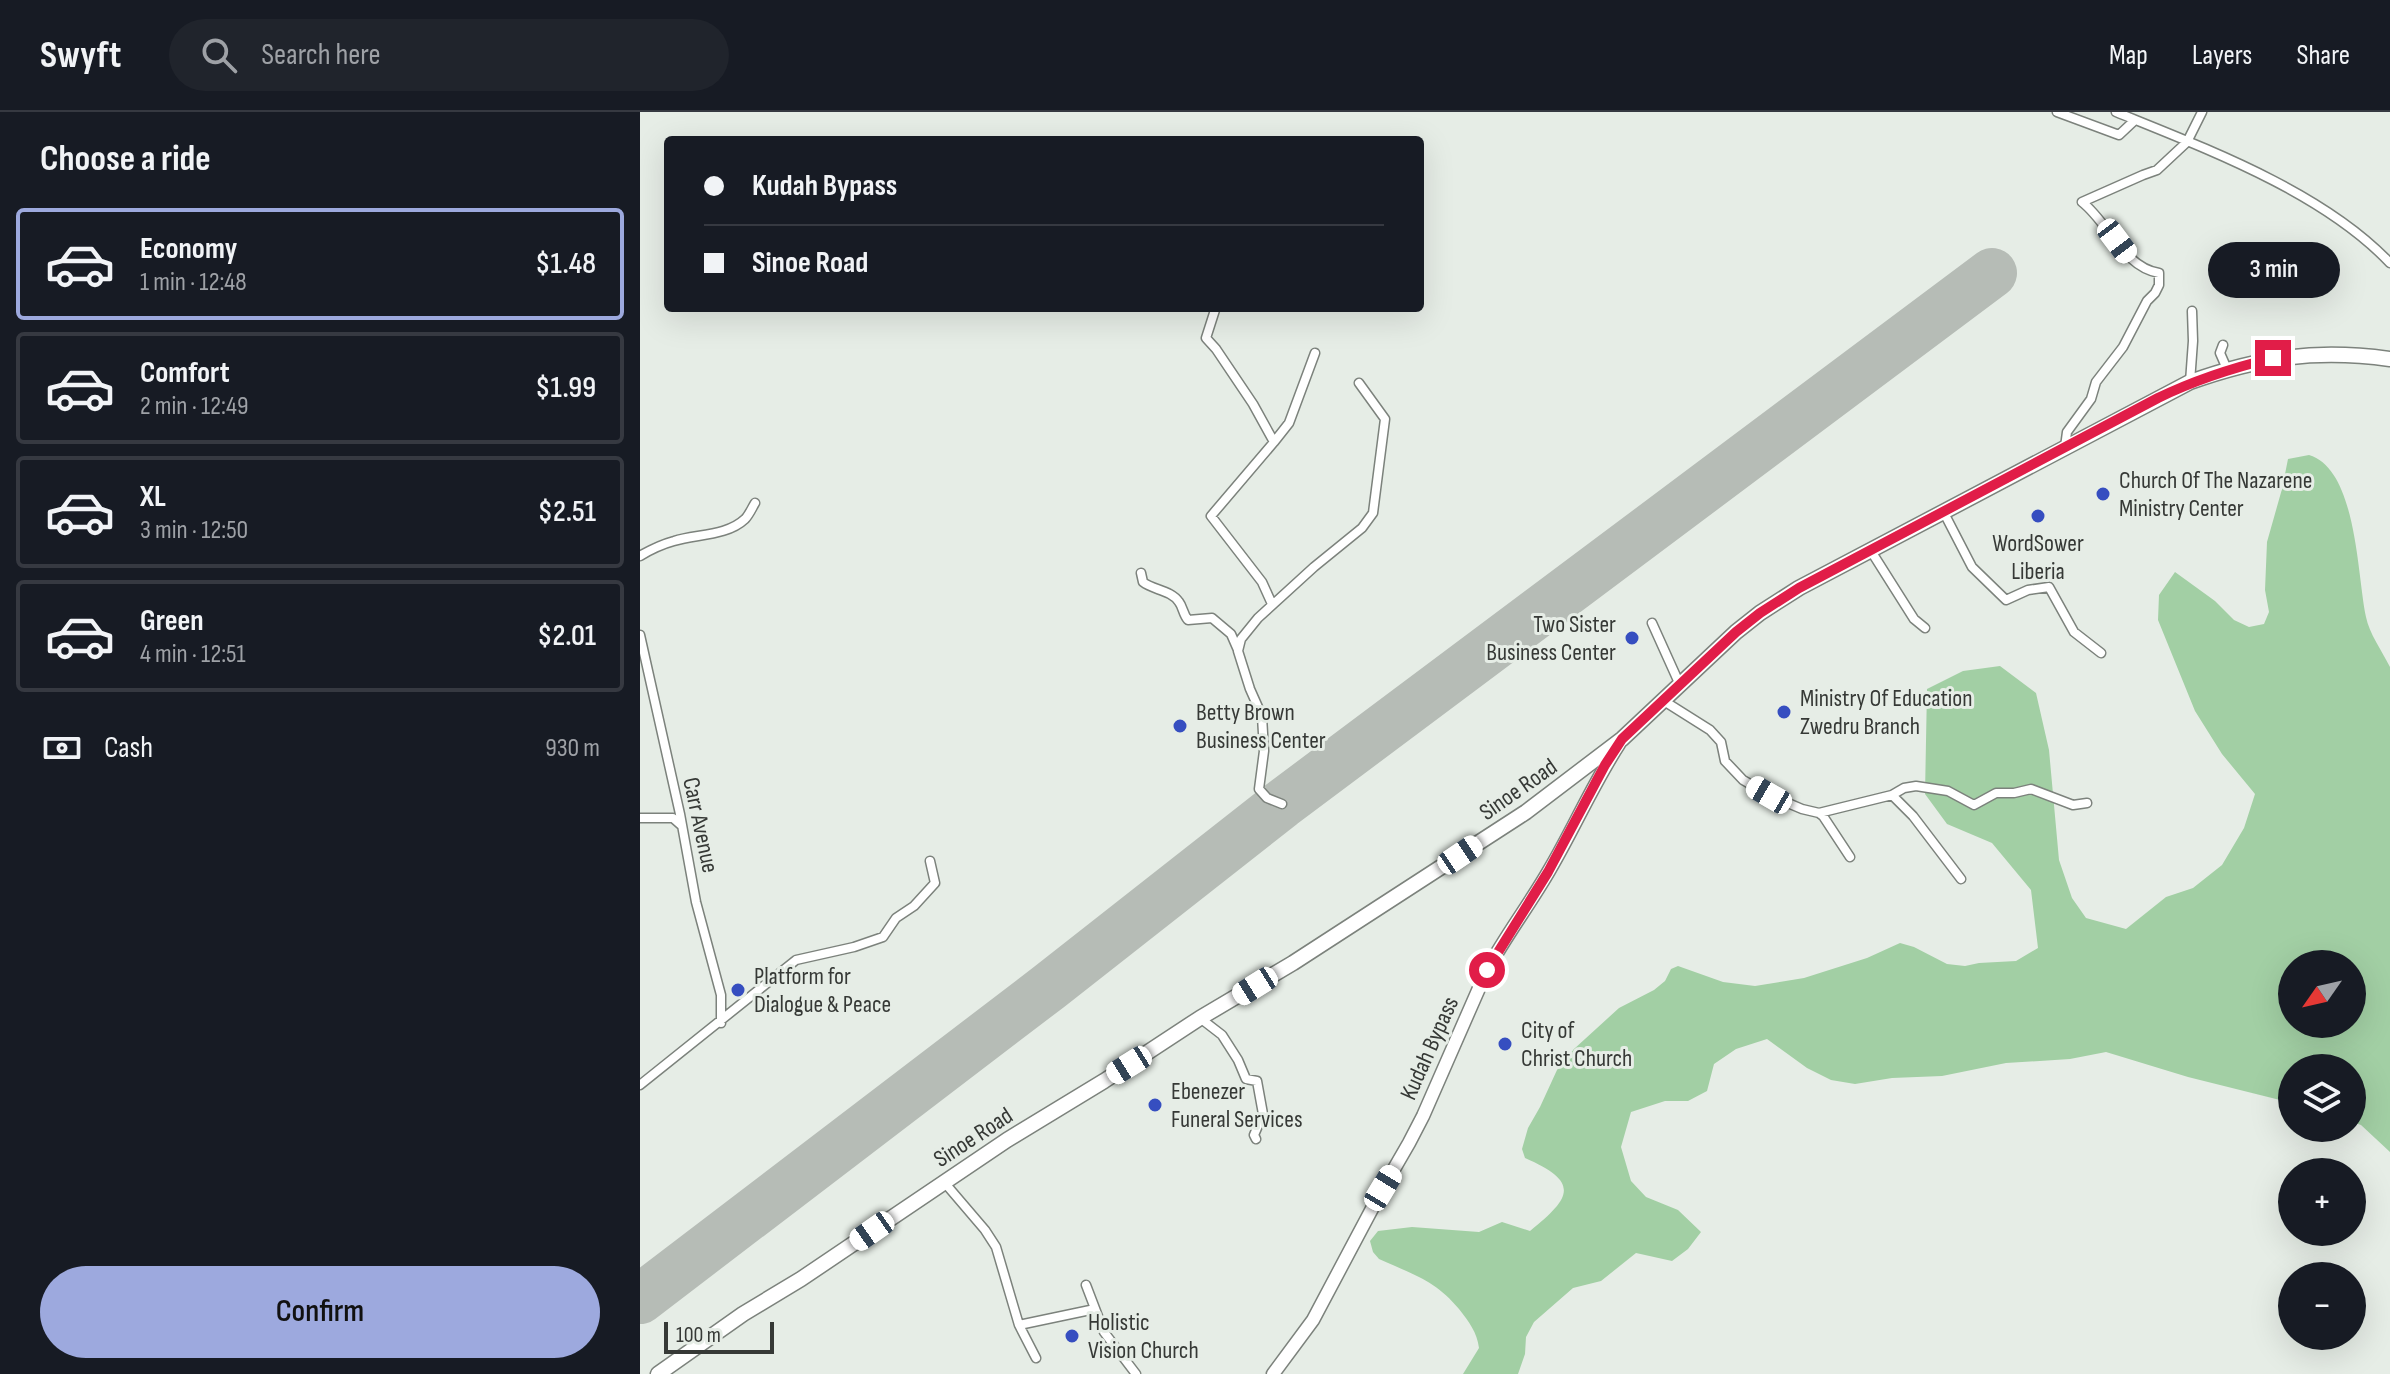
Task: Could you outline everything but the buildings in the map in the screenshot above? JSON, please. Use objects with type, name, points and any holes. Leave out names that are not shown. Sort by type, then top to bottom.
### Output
[{"type":"highway","name":"Sinoe Road","points":[[658,1374],[743,1314],[801,1279],[944,1182],[1439,870],[1551,793],[1622,739],[1736,632],[1799,588],[2190,382],[2273,358],[2325,355],[2390,359]]},
{"type":"street","points":[[2057,112],[2119,135],[2135,120]]},
{"type":"street","points":[[2116,112],[2248,168],[2297,193],[2372,244],[2390,263]]},
{"type":"street","points":[[2065,447],[2067,432],[2091,399],[2096,382],[2123,347],[2159,285],[2159,273],[2147,271],[2127,254],[2082,202],[2157,170],[2187,142],[2202,112]]},
{"type":"street","points":[[2190,382],[2192,311]]},
{"type":"street","points":[[1214,312],[1206,338],[1253,404],[1274,442]]},
{"type":"street","points":[[2223,345],[2220,353],[2227,369]]},
{"type":"street","points":[[1272,604],[1262,582],[1211,516],[1289,423],[1315,353]]},
{"type":"street","points":[[1238,651],[1241,639],[1272,604],[1362,528],[1373,513],[1385,419],[1359,383]]},
{"type":"street","points":[[640,556],[676,540],[707,536],[728,529],[744,520],[755,503]]},
{"type":"street","points":[[1943,511],[1972,567],[2006,600],[2028,590],[2049,587],[2074,632],[2101,653]]},
{"type":"street","points":[[1871,551],[1914,619],[1925,628]]},
{"type":"street","points":[[1141,573],[1143,582],[1151,589],[1166,592],[1179,601],[1188,620],[1212,618],[1231,634],[1262,716],[1264,751],[1259,789],[1267,798],[1282,804]]},
{"type":"street","points":[[1652,623],[1681,685]]},
{"type":"street","name":"Carr Avenue","points":[[640,635],[696,902],[721,995],[721,1023]]},
{"type":"street","points":[[1664,701],[1710,730],[1721,742],[1725,761],[1743,780],[1769,795],[1823,816],[1850,857]]},
{"type":"street","name":"Kudah Bypass","points":[[1273,1374],[1313,1320],[1423,1116],[1487,970],[1548,872],[1622,739]]},
{"type":"street","points":[[1819,813],[1892,795],[1904,788],[1927,787],[1948,791],[1974,805],[1996,793],[2031,789],[2073,805],[2087,803]]},
{"type":"street","points":[[1892,795],[1913,816],[1961,879]]},
{"type":"street","points":[[640,818],[673,818],[682,826]]},
{"type":"street","points":[[640,1085],[796,960],[883,937],[896,918],[914,906],[935,883],[930,861]]},
{"type":"street","points":[[1200,1018],[1222,1035],[1246,1079],[1257,1081],[1264,1107],[1254,1135],[1256,1139]]},
{"type":"street","points":[[944,1182],[996,1247],[1019,1325],[1036,1358]]},
{"type":"street","points":[[1086,1285],[1104,1332],[1136,1374]]},
{"type":"street","points":[[1019,1325],[1095,1309]]},
{"type":"green space","points":[[2309,455],[2325,464],[2337,480],[2352,526],[2368,623],[2390,667],[2390,1152],[2366,1130],[2366,1054],[2278,1054],[2278,1100],[2106,1052],[2070,1059],[2006,1063],[1942,1076],[1892,1078],[1855,1084],[1831,1080],[1807,1068],[1767,1039],[1736,1049],[1714,1064],[1707,1091],[1688,1101],[1665,1101],[1631,1112],[1621,1147],[1631,1181],[1646,1197],[1678,1210],[1701,1232],[1688,1249],[1672,1261],[1636,1253],[1601,1281],[1573,1288],[1534,1322],[1526,1337],[1525,1354],[1518,1374],[1463,1374],[1479,1348],[1466,1318],[1432,1284],[1379,1259],[1370,1241],[1378,1231],[1412,1227],[1479,1232],[1502,1222],[1530,1231],[1544,1219],[1561,1199],[1564,1191],[1562,1183],[1555,1175],[1525,1158],[1522,1149],[1528,1128],[1557,1070],[1574,1049],[1619,1008],[1654,990],[1665,981],[1671,969],[1678,966],[1723,982],[1755,986],[1804,978],[1867,958],[1900,943],[1947,964],[1965,966],[2016,961],[2038,948],[2031,890],[1992,843],[1947,824],[1925,794],[1927,689],[1963,671],[2000,666],[2036,693],[2049,750],[2059,860],[2072,898],[2086,918],[2126,929],[2166,897],[2193,888],[2222,865],[2244,828],[2255,794],[2222,754],[2195,711],[2158,620],[2159,595],[2175,572],[2215,601],[2234,620],[2249,627],[2264,624],[2269,612],[2265,590],[2267,542],[2288,459]]},
{"type":"runway","points":[[640,1299],[1049,987],[1282,804],[1992,273]]},
{"type":"place","name":"Church Of The Nazarene Ministry Center","points":[[2103,494]]},
{"type":"place","name":"WordSower Liberia","points":[[2038,516]]},
{"type":"place","name":"Two Sister Business Center","points":[[1632,638]]},
{"type":"place","name":"Ministry Of Education Zwedru Branch","points":[[1784,712]]},
{"type":"place","name":"Betty Brown Business Center","points":[[1180,726]]},
{"type":"place","name":"Platform for Dialogue & Peace","points":[[738,990]]},
{"type":"place","name":"City of Christ Church","points":[[1505,1044]]},
{"type":"place","name":"Ebenezer Funeral Services","points":[[1155,1105]]},
{"type":"place","name":"Holistic Vision Church","points":[[1072,1336]]},
{"type":"route","points":[[1487,970],[1548,872],[1622,739],[1760,613],[1799,588],[2190,382],[2273,358]]}]
